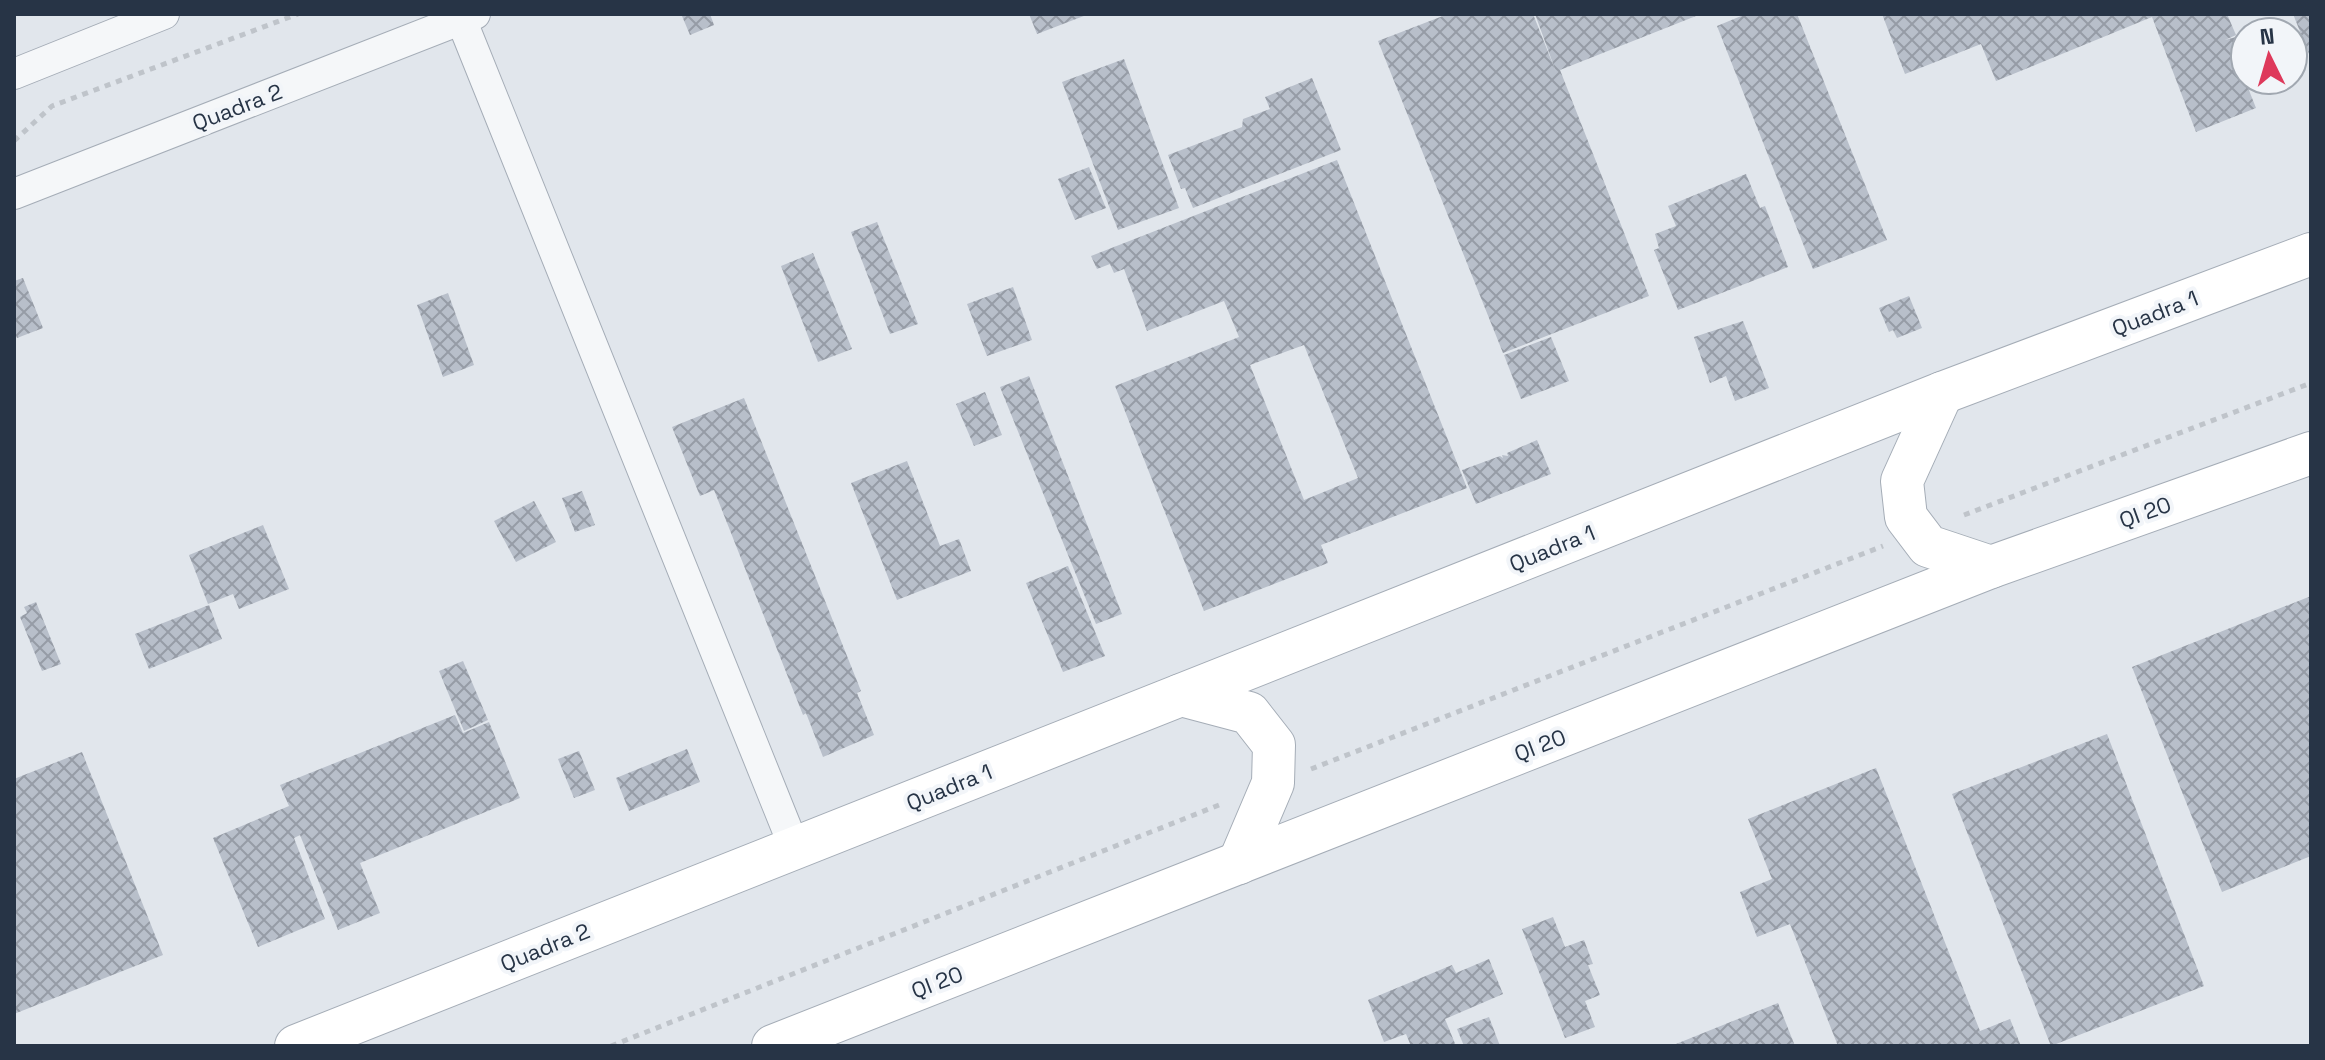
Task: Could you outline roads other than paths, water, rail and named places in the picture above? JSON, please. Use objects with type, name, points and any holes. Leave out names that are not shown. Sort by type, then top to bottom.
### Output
[{"type":"street","points":[[14,74],[164,14]]},
{"type":"street","points":[[468,17],[795,849]]},
{"type":"street","name":"Quadra 2","points":[[14,194],[468,17]]},
{"type":"street","name":"Quadra 1","points":[[795,849],[1942,393],[2311,254]]},
{"type":"street","points":[[1942,393],[1902,481],[1906,517],[1928,546],[1991,567]]},
{"type":"street","name":"QI 20","points":[[773,1046],[1991,567],[2311,453]]},
{"type":"street","points":[[1181,695],[1249,713],[1274,745],[1273,783],[1239,863]]},
{"type":"street","name":"Quadra 2","points":[[296,1046],[795,849]]}]
